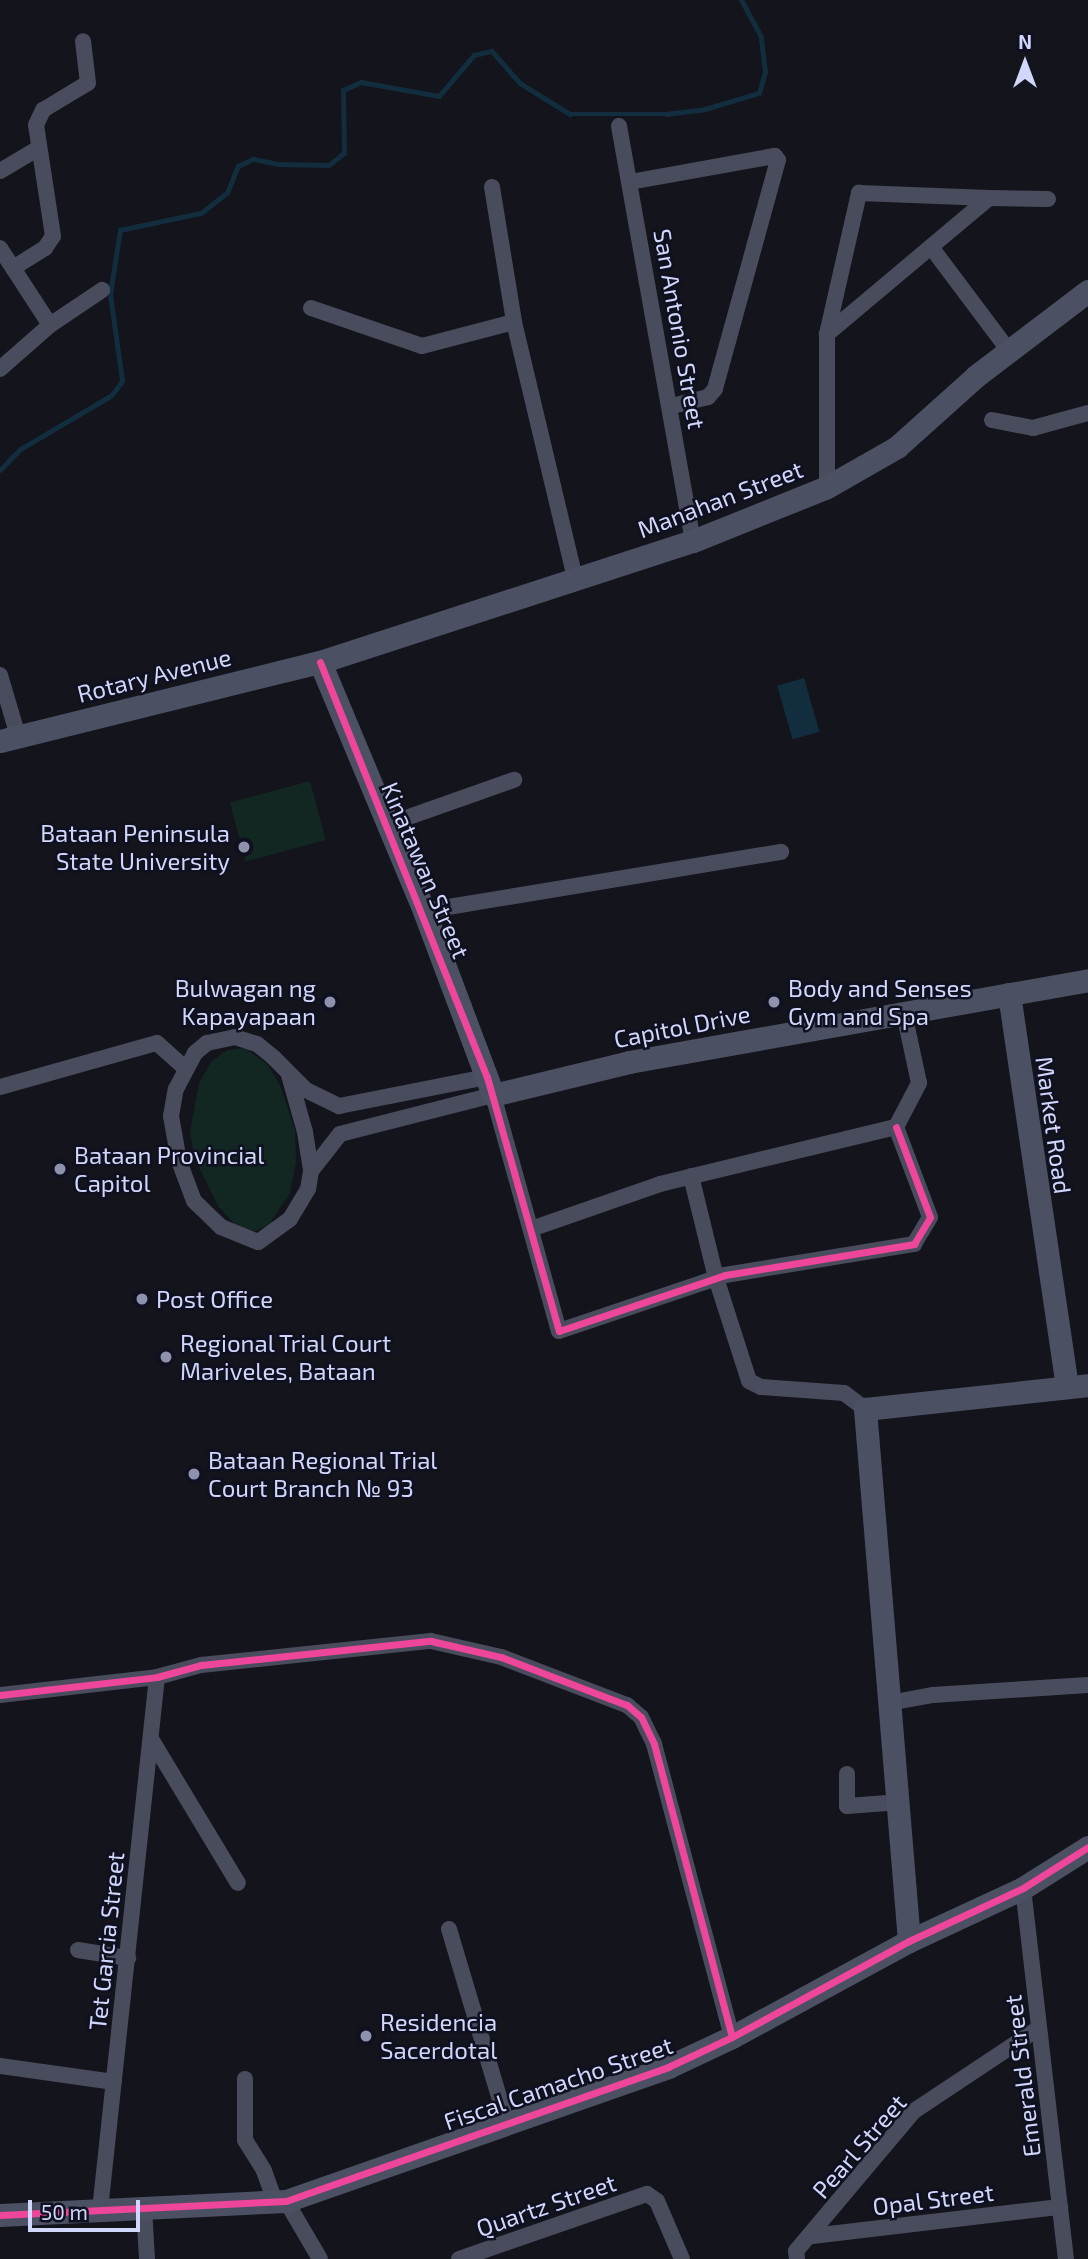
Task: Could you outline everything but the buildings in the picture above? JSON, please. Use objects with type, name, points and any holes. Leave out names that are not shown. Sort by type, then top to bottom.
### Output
[{"type":"street","points":[[13,268],[45,248],[53,236],[37,149],[36,125],[43,110],[88,83],[83,41]]},
{"type":"street","name":"San Antonio Street","points":[[619,126],[672,407],[693,541]]},
{"type":"street","points":[[0,171],[37,149]]},
{"type":"street","points":[[630,182],[775,156],[778,160],[716,389],[708,397],[672,407]]},
{"type":"street","points":[[492,187],[514,322],[575,578]]},
{"type":"street","points":[[827,487],[827,334],[859,193],[1048,199]]},
{"type":"street","points":[[827,334],[989,198]]},
{"type":"street","points":[[931,247],[1009,351]]},
{"type":"street","points":[[0,248],[50,326]]},
{"type":"street","points":[[0,369],[50,326],[102,290]]},
{"type":"street","name":"Manahan Street","points":[[320,662],[693,541],[827,487],[897,447],[1009,351],[1088,290]]},
{"type":"street","points":[[311,308],[422,346],[514,322]]},
{"type":"street","points":[[992,420],[1033,428],[1088,413]]},
{"type":"street","name":"Rotary Avenue","points":[[9,738],[320,662]]},
{"type":"street","name":"Kinatawan Street","points":[[320,662],[424,911],[490,1086]]},
{"type":"street","points":[[0,675],[9,738]]},
{"type":"street","points":[[386,825],[514,780]]},
{"type":"street","points":[[424,911],[781,852]]},
{"type":"street","name":"Capitol Drive","points":[[490,1086],[1088,980]]},
{"type":"street","name":"Market Road","points":[[1009,994],[1077,1386]]},
{"type":"street","points":[[490,1086],[559,1331],[716,1278],[914,1244],[930,1217],[896,1127],[919,1083],[904,1013]]},
{"type":"street","points":[[235,1037],[257,1044],[306,1090],[339,1106],[490,1086],[340,1134],[311,1171],[301,1204],[271,1236],[258,1242],[221,1227],[194,1201],[174,1140],[172,1116],[185,1068],[207,1043],[235,1037]]},
{"type":"street","points":[[0,1087],[157,1043],[185,1068]]},
{"type":"street","points":[[289,1075],[311,1171]]},
{"type":"street","points":[[531,1229],[691,1176],[896,1127]]},
{"type":"street","points":[[691,1176],[716,1278],[750,1381],[761,1387],[844,1393],[865,1409],[1077,1386]]},
{"type":"street","points":[[865,1409],[889,1703],[901,1802],[909,1941]]},
{"type":"street","points":[[0,1695],[157,1676],[201,1665],[431,1641],[501,1657],[627,1705],[641,1717],[654,1744],[732,2038]]},
{"type":"street","name":"Tet Garcia Street","points":[[100,2210],[157,1676]]},
{"type":"street","points":[[889,1703],[933,1695],[1088,1685]]},
{"type":"street","points":[[151,1739],[238,1883]]},
{"type":"street","points":[[846,1774],[846,1806],[901,1802]]},
{"type":"street","name":"Fiscal Camacho Street","points":[[0,2215],[280,2201],[668,2067],[732,2038],[909,1941],[1023,1888],[1088,1847]]},
{"type":"street","name":"Emerald Street","points":[[1023,1888],[1066,2259]]},
{"type":"street","points":[[449,1928],[507,2123]]},
{"type":"street","points":[[78,1950],[128,1958]]},
{"type":"street","name":"Pearl Street","points":[[797,2259],[796,2251],[812,2236],[914,2110],[1040,2028]]},
{"type":"street","points":[[0,2066],[114,2082]]},
{"type":"street","points":[[246,2079],[245,2140],[280,2201],[320,2259]]},
{"type":"street","name":"Quartz Street","points":[[459,2259],[647,2193],[657,2201],[682,2259]]},
{"type":"street","name":"Opal Street","points":[[812,2236],[1060,2207]]},
{"type":"street","points":[[145,2208],[147,2259]]},
{"type":"green space","points":[[310,781],[326,840],[246,861],[230,802]]},
{"type":"green space","points":[[245,1048],[267,1064],[280,1085],[295,1130],[296,1163],[290,1193],[269,1225],[255,1231],[238,1228],[218,1206],[194,1157],[190,1132],[199,1083],[211,1062],[227,1050]]},
{"type":"water","points":[[804,678],[819,732],[793,740],[777,686]]},
{"type":"waterway","points":[[0,470],[19,450],[112,395],[122,381],[110,294],[120,230],[201,213],[227,193],[238,166],[253,159],[278,164],[329,165],[344,153],[343,90],[361,82],[439,96],[474,55],[492,51],[520,83],[570,114],[666,114],[705,109],[759,93],[765,72],[761,37],[741,0]]},
{"type":"cycle path","points":[[320,662],[487,1077],[559,1331],[725,1275],[914,1244],[930,1217],[896,1127]]},
{"type":"cycle path","points":[[0,1695],[157,1677],[201,1665],[431,1641],[501,1657],[627,1705],[641,1717],[654,1744],[732,2037]]},
{"type":"cycle path","points":[[0,2215],[286,2201],[668,2067],[732,2037],[909,1941],[1023,1888],[1088,1847]]},
{"type":"place","name":"Bataan Peninsula State University","points":[[244,847]]},
{"type":"place","name":"Bulwagan ng Kapayapaan","points":[[330,1002]]},
{"type":"place","name":"Body and Senses Gym and Spa","points":[[774,1002]]},
{"type":"place","name":"Bataan Provincial Capitol","points":[[60,1169]]},
{"type":"place","name":"Post Office","points":[[142,1299]]},
{"type":"place","name":"Regional Trial Court Mariveles, Bataan","points":[[166,1357]]},
{"type":"place","name":"Bataan Regional Trial Court Branch № 93","points":[[194,1474]]},
{"type":"place","name":"Residencia Sacerdotal","points":[[366,2036]]}]
